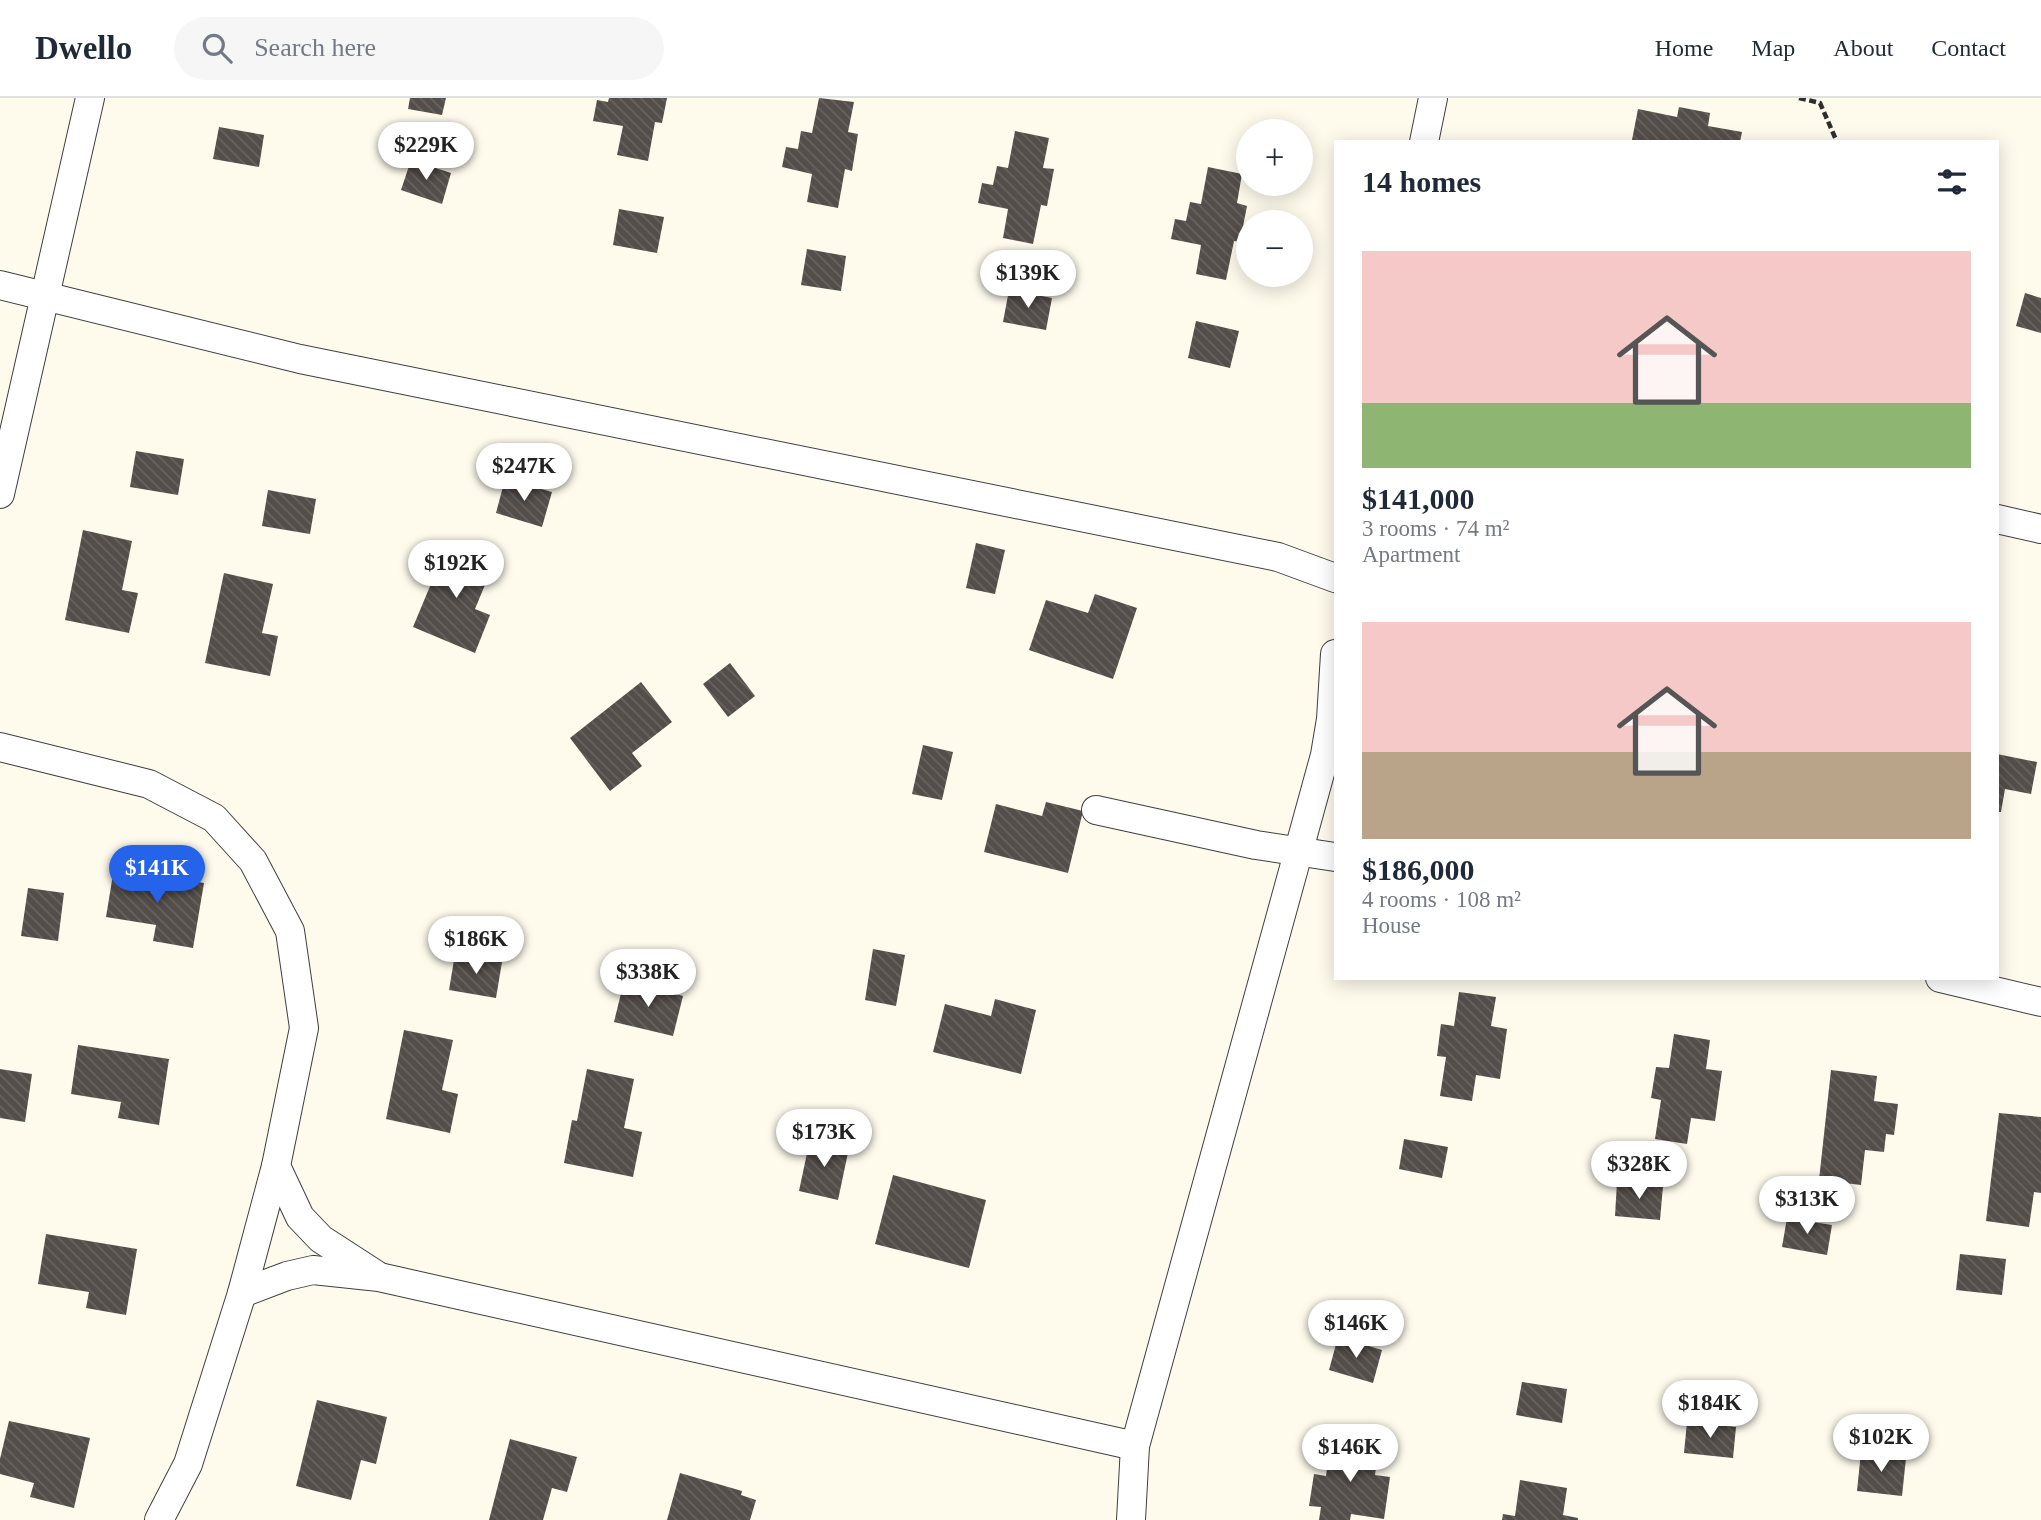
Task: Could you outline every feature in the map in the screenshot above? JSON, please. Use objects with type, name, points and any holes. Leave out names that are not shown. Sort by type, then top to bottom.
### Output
[{"type":"street","points":[[0,494],[90,98]]},
{"type":"street","points":[[1424,140],[1433,98]]},
{"type":"street","points":[[0,285],[300,359],[1278,557],[1334,578]]},
{"type":"street","points":[[1999,519],[2041,529]]},
{"type":"street","points":[[1131,1520],[1135,1446],[1325,755],[1331,719],[1334,670]]},
{"type":"street","points":[[0,747],[149,784],[214,818],[253,861],[289,931],[304,1028],[276,1166],[242,1293],[188,1464],[159,1520]]},
{"type":"street","points":[[1096,810],[1256,845],[1334,857]]},
{"type":"street","points":[[1948,980],[2041,1002]]},
{"type":"street","points":[[276,1166],[289,1196],[307,1224],[321,1239],[379,1277]]},
{"type":"street","points":[[242,1293],[286,1276],[313,1270],[379,1277],[1135,1446]]},
{"type":"path","points":[[1799,98],[1820,103],[1837,140]]},
{"type":"building","points":[[410,98],[446,98],[442,115],[408,109]]},
{"type":"building","points":[[609,98],[667,98],[662,123],[655,122],[648,161],[617,155],[623,126],[593,121],[597,100],[608,102]]},
{"type":"building","points":[[819,98],[854,102],[848,132],[858,134],[852,171],[845,169],[838,208],[807,202],[812,174],[782,167],[786,147],[798,149],[801,131],[812,133]]},
{"type":"building","points":[[1679,107],[1710,113],[1708,126],[1742,132],[1740,140],[1632,140],[1638,109],[1677,117]]},
{"type":"building","points":[[219,127],[264,135],[259,167],[213,159]]},
{"type":"building","points":[[1015,131],[1049,138],[1043,168],[1054,169],[1047,206],[1041,205],[1033,244],[1003,238],[1008,209],[978,203],[982,183],[993,185],[997,166],[1008,168]]},
{"type":"building","points":[[411,160],[451,173],[442,204],[401,190]]},
{"type":"building","points":[[1208,167],[1236,173],[1237,203],[1247,206],[1246,210],[1236,210],[1236,241],[1226,280],[1196,274],[1201,245],[1171,239],[1175,219],[1186,221],[1190,202],[1201,204]]},
{"type":"building","points":[[619,209],[664,217],[657,253],[613,245]]},
{"type":"building","points":[[807,249],[846,256],[841,291],[801,285]]},
{"type":"building","points":[[1009,290],[1052,298],[1046,330],[1003,322]]},
{"type":"building","points":[[2025,293],[2041,298],[2041,333],[2016,326]]},
{"type":"building","points":[[1196,321],[1239,331],[1230,368],[1188,358]]},
{"type":"building","points":[[136,451],[184,459],[178,495],[130,487]]},
{"type":"building","points":[[505,479],[552,492],[542,527],[496,513]]},
{"type":"building","points":[[268,490],[316,499],[310,534],[262,526]]},
{"type":"building","points":[[83,530],[132,541],[122,590],[138,593],[129,633],[65,620]]},
{"type":"building","points":[[448,543],[494,563],[475,609],[490,615],[475,653],[413,627]]},
{"type":"building","points":[[976,543],[1005,550],[995,594],[966,588]]},
{"type":"building","points":[[224,573],[273,584],[262,633],[278,636],[270,676],[205,663]]},
{"type":"building","points":[[1095,594],[1137,608],[1113,679],[1029,650],[1046,600],[1088,613]]},
{"type":"building","points":[[730,663],[755,696],[728,717],[703,684]]},
{"type":"building","points":[[641,682],[672,722],[632,753],[642,766],[610,791],[570,738]]},
{"type":"building","points":[[923,745],[953,752],[942,800],[912,794]]},
{"type":"building","points":[[1999,754],[2037,762],[2031,794],[2005,789],[2001,812]]},
{"type":"building","points":[[1046,802],[1083,811],[1068,873],[984,852],[996,804],[1042,816]]},
{"type":"building","points":[[114,868],[204,883],[193,948],[153,941],[156,925],[106,917]]},
{"type":"building","points":[[28,888],[64,893],[58,941],[21,936]]},
{"type":"building","points":[[873,949],[905,955],[896,1006],[865,1000]]},
{"type":"building","points":[[455,954],[502,962],[496,998],[449,990]]},
{"type":"building","points":[[624,981],[683,996],[673,1036],[614,1022]]},
{"type":"building","points":[[1459,992],[1496,997],[1491,1026],[1507,1029],[1500,1079],[1476,1075],[1472,1101],[1440,1096],[1446,1057],[1437,1056],[1441,1024],[1454,1026]]},
{"type":"building","points":[[995,999],[1036,1010],[1021,1074],[933,1052],[945,1004],[991,1016]]},
{"type":"building","points":[[404,1030],[453,1040],[442,1090],[458,1094],[450,1133],[386,1119]]},
{"type":"building","points":[[1674,1034],[1710,1040],[1706,1069],[1722,1071],[1715,1121],[1691,1118],[1687,1144],[1655,1139],[1661,1100],[1651,1098],[1656,1067],[1669,1068]]},
{"type":"building","points":[[78,1045],[169,1059],[159,1125],[118,1118],[121,1102],[71,1094]]},
{"type":"building","points":[[0,1069],[32,1074],[25,1122],[0,1118]]},
{"type":"building","points":[[587,1069],[634,1079],[624,1128],[642,1132],[633,1177],[564,1163],[572,1120],[577,1121]]},
{"type":"building","points":[[1831,1070],[1877,1076],[1874,1101],[1898,1104],[1894,1135],[1886,1134],[1884,1152],[1865,1150],[1861,1185],[1819,1180]]},
{"type":"building","points":[[1999,1113],[2041,1117],[2041,1193],[2034,1192],[2029,1227],[1986,1221]]},
{"type":"building","points":[[810,1139],[849,1148],[838,1200],[799,1191]]},
{"type":"building","points":[[1404,1139],[1448,1147],[1442,1178],[1399,1169]]},
{"type":"building","points":[[893,1175],[986,1200],[969,1268],[875,1244]]},
{"type":"building","points":[[1617,1182],[1663,1186],[1660,1220],[1615,1216]]},
{"type":"building","points":[[1787,1218],[1832,1225],[1827,1255],[1782,1247]]},
{"type":"building","points":[[46,1234],[137,1249],[126,1315],[86,1308],[89,1292],[38,1284]]},
{"type":"building","points":[[1960,1254],[2006,1259],[2002,1295],[1956,1290]]},
{"type":"building","points":[[1338,1337],[1382,1350],[1373,1383],[1329,1370]]},
{"type":"building","points":[[1522,1382],[1567,1389],[1562,1423],[1516,1415]]},
{"type":"building","points":[[317,1400],[387,1417],[376,1464],[361,1460],[351,1500],[296,1486]]},
{"type":"building","points":[[9,1421],[90,1438],[74,1508],[30,1497],[34,1483],[0,1474],[0,1459]]},
{"type":"building","points":[[1687,1422],[1736,1427],[1733,1458],[1684,1453]]},
{"type":"building","points":[[510,1439],[577,1457],[567,1492],[552,1488],[543,1520],[489,1520]]},
{"type":"building","points":[[1331,1440],[1379,1448],[1375,1475],[1390,1477],[1384,1519],[1351,1514],[1350,1520],[1319,1520],[1321,1507],[1309,1506],[1314,1474],[1326,1476]]},
{"type":"building","points":[[1861,1452],[1906,1458],[1902,1496],[1857,1491]]},
{"type":"building","points":[[680,1473],[742,1491],[741,1495],[756,1500],[750,1520],[667,1520]]},
{"type":"building","points":[[1520,1480],[1567,1488],[1563,1515],[1578,1520],[1502,1520],[1503,1514],[1515,1516]]}]
